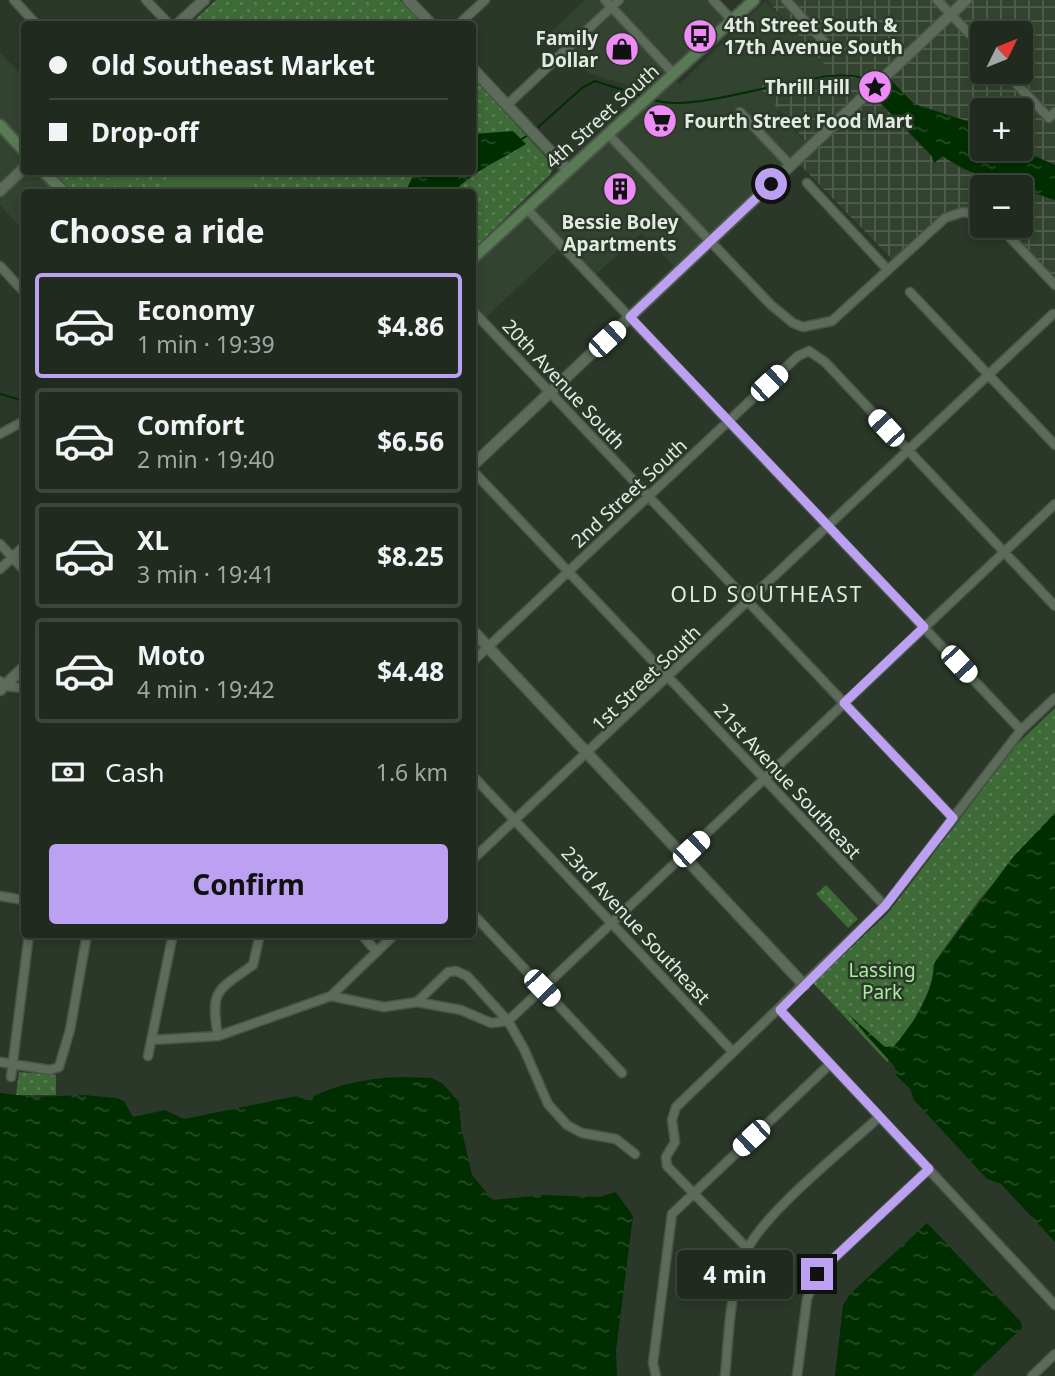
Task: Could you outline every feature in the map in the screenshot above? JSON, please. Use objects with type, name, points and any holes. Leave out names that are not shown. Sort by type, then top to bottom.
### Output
[{"type":"main road","name":"4th Street South","points":[[476,255],[754,0]]},
{"type":"main road","points":[[0,125],[21,148]]},
{"type":"main road","points":[[47,175],[61,189]]},
{"type":"street","points":[[14,0],[33,21]]},
{"type":"street","points":[[146,0],[166,21]]},
{"type":"street","points":[[181,21],[204,0]]},
{"type":"street","points":[[408,0],[428,21]]},
{"type":"street","points":[[462,21],[485,0]]},
{"type":"street","points":[[605,0],[674,74]]},
{"type":"street","points":[[507,104],[620,0]]},
{"type":"street","points":[[713,0],[732,20]]},
{"type":"street","points":[[786,0],[827,46]]},
{"type":"street","points":[[937,0],[970,35]]},
{"type":"street","points":[[476,464],[967,0]]},
{"type":"street","points":[[476,72],[568,170]]},
{"type":"street","points":[[1018,84],[1052,115]]},
{"type":"street","points":[[740,112],[791,166]]},
{"type":"street","points":[[609,135],[782,316],[803,327],[832,321],[945,218],[970,212]]},
{"type":"street","points":[[0,191],[21,171]]},
{"type":"street","points":[[807,183],[888,270]]},
{"type":"street","points":[[527,209],[1021,730]]},
{"type":"street","points":[[1010,238],[1055,285]]},
{"type":"street","points":[[0,266],[21,289]]},
{"type":"street","points":[[910,292],[1055,445]]},
{"type":"street","name":"20th Avenue South","points":[[476,314],[953,818]]},
{"type":"street","name":"1st Street South","points":[[476,856],[669,678],[1053,314]]},
{"type":"street","name":"2nd Street South","points":[[476,658],[798,356],[809,351],[825,362],[908,451]]},
{"type":"street","points":[[0,435],[21,426]]},
{"type":"street","points":[[908,451],[1055,606]]},
{"type":"street","name":"21st Avenue Southeast","points":[[476,472],[885,906]]},
{"type":"street","points":[[331,996],[384,1007],[417,1002],[461,1010],[491,1023],[508,1021],[1055,504]]},
{"type":"street","points":[[0,544],[21,567]]},
{"type":"street","points":[[0,569],[21,549]]},
{"type":"street","points":[[476,634],[804,985]]},
{"type":"street","points":[[1,686],[21,669]]},
{"type":"street","points":[[1,686],[21,688]]},
{"type":"street","points":[[748,1249],[666,1162],[675,1142],[673,1114],[681,1101],[780,1010],[885,906],[1021,730],[1055,698]]},
{"type":"street","name":"23rd Avenue Southeast","points":[[476,779],[733,1052]]},
{"type":"street","points":[[0,896],[21,900]]},
{"type":"street","points":[[476,917],[622,1073]]},
{"type":"street","points":[[11,1077],[28,938]]},
{"type":"street","points":[[0,1062],[50,1070],[60,1067],[70,1030],[86,938]]},
{"type":"street","points":[[148,1056],[172,938]]},
{"type":"street","points":[[218,1035],[213,1007],[218,990],[253,965],[259,938]]},
{"type":"street","points":[[365,938],[377,952]]},
{"type":"street","points":[[151,1040],[218,1035],[331,996],[391,938]]},
{"type":"street","points":[[417,1002],[448,972],[456,971],[467,976],[508,1021],[524,1049],[548,1104],[567,1125],[582,1133],[616,1139],[635,1154]]},
{"type":"street","points":[[780,1010],[1055,1305]]},
{"type":"street","points":[[656,1376],[653,1363],[670,1219],[693,1193],[830,1064]]},
{"type":"street","points":[[724,1376],[736,1285],[748,1249],[767,1222],[879,1117]]},
{"type":"street","points":[[797,1376],[807,1299],[817,1274],[929,1169]]},
{"type":"street","points":[[1032,1376],[1055,1354]]},
{"type":"shaded area","points":[[585,0],[600,0],[607,7],[564,47],[550,33]]},
{"type":"shaded area","points":[[610,0],[708,0],[727,20],[675,69]]},
{"type":"shaded area","points":[[767,0],[1055,0],[1055,165],[1033,155],[1033,98],[970,98],[970,122],[914,104],[895,85],[865,97],[873,105],[878,101],[932,157],[934,163],[942,156],[962,169],[981,175],[970,175],[970,217],[963,216],[947,221],[898,265],[799,164],[813,150],[759,86],[833,74]]},
{"type":"shaded area","points":[[765,1],[834,74],[777,112],[807,144],[711,236],[614,135],[658,95],[588,73],[568,52],[611,12],[680,84]]},
{"type":"shaded area","points":[[0,53],[21,74],[21,142],[0,120]]},
{"type":"shaded area","points":[[0,130],[21,153],[21,167],[0,187]]},
{"type":"shaded area","points":[[608,140],[706,242],[676,269],[642,233],[595,275],[532,209]]},
{"type":"shaded area","points":[[23,175],[41,175],[54,189],[21,189],[21,228],[0,205],[0,196]]},
{"type":"shaded area","points":[[1033,192],[1055,200],[1055,292],[1004,238],[1033,238]]},
{"type":"shaded area","points":[[527,214],[560,248],[485,318],[476,308],[476,260]]},
{"type":"green space","points":[[216,0],[400,0],[420,21],[193,21]]},
{"type":"green space","points":[[476,81],[554,166],[550,175],[476,246],[476,189],[70,189],[56,175],[476,175]]},
{"type":"green space","points":[[105,175],[141,175],[124,189],[118,189]]},
{"type":"green space","points":[[175,175],[252,175],[256,179],[245,189],[159,189]]},
{"type":"green space","name":"Lassing Park","points":[[1055,708],[1055,813],[979,900],[934,963],[933,982],[914,1020],[894,1047],[885,1047],[862,1031],[889,1060],[887,1062],[813,983],[888,913],[1017,744]]},
{"type":"green space","points":[[826,885],[858,919],[848,928],[816,894]]},
{"type":"green space","points":[[19,1072],[56,1075],[56,1095],[16,1095]]},
{"type":"water","points":[[887,76],[914,104],[970,122],[970,161],[1033,161],[1033,155],[1055,165],[1055,200],[1033,192],[1033,175],[979,175],[943,156],[934,163],[932,156],[870,92]]},
{"type":"water","points":[[513,131],[526,144],[476,173],[476,134]]},
{"type":"water","points":[[414,175],[474,175],[457,189],[406,189]]},
{"type":"water","points":[[1055,813],[1055,1242],[1001,1184],[987,1179],[914,1100],[910,1089],[896,1075],[895,1067],[847,1013],[885,1047],[894,1046],[921,1008],[930,986],[934,964],[1013,857]]},
{"type":"water","points":[[401,1077],[432,1078],[442,1083],[459,1102],[461,1127],[472,1175],[493,1200],[544,1195],[599,1197],[616,1192],[633,1216],[616,1351],[617,1376],[0,1376],[0,1093],[32,1097],[84,1095],[116,1098],[124,1101],[133,1117],[165,1110],[184,1119],[296,1096],[307,1100],[352,1083]]},
{"type":"water","points":[[927,1223],[1021,1322],[1022,1328],[972,1376],[835,1376],[843,1305],[851,1293]]},
{"type":"waterway","points":[[654,100],[677,103],[706,100],[833,76],[857,76],[873,84]]},
{"type":"waterway","points":[[535,130],[582,88],[595,81],[642,96]]},
{"type":"waterway","points":[[520,140],[530,134]]},
{"type":"waterway","points":[[0,394],[21,400]]},
{"type":"place","name":"4th Street South & 17th Avenue South","points":[[700,36]]},
{"type":"place","name":"Family Dollar","points":[[622,49]]},
{"type":"place","name":"Thrill Hill","points":[[875,87]]},
{"type":"place","name":"Fourth Street Food Mart","points":[[660,121]]},
{"type":"place","name":"Bessie Boley Apartments","points":[[620,189]]},
{"type":"district","name":"OLD SOUTHEAST","points":[[767,595]]},
{"type":"route","points":[[771,184],[630,317],[924,627],[844,703],[953,818],[885,906],[780,1010],[929,1169],[817,1274]]}]
